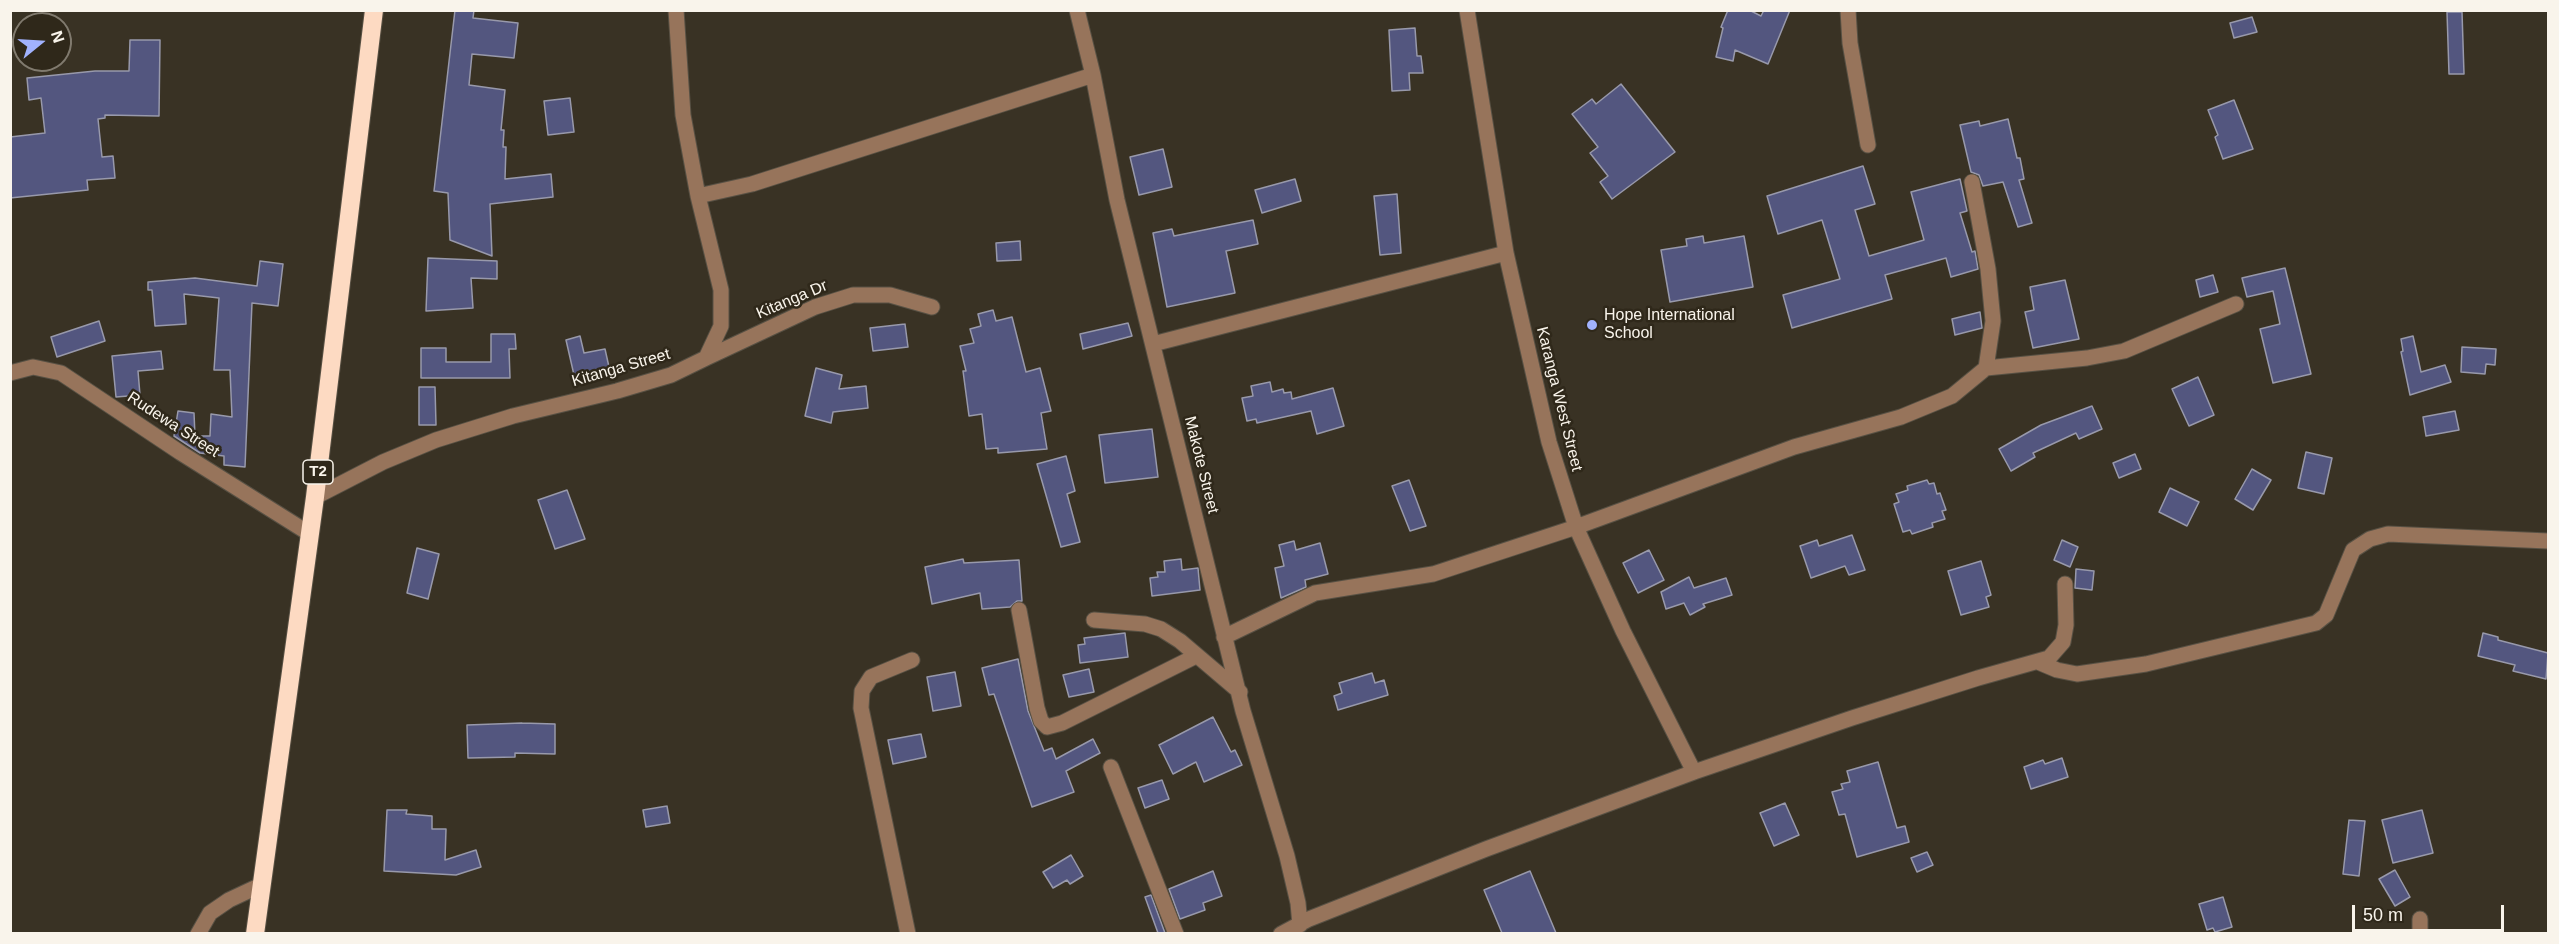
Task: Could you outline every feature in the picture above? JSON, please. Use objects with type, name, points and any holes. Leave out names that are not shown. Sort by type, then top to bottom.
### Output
[{"type":"highway","name":"T2","points":[[255,933],[315,497],[374,10]]},
{"type":"street","points":[[675,10],[683,114],[698,196],[721,290],[721,326],[706,358]]},
{"type":"street","name":"Makote Street","points":[[1077,10],[1094,75],[1117,200],[1224,637],[1248,728],[1287,856],[1298,903],[1300,925]]},
{"type":"street","name":"Karanga West Street","points":[[1467,10],[1506,253],[1549,442],[1576,527],[1623,631],[1694,772]]},
{"type":"street","points":[[1848,10],[1850,43],[1868,146]]},
{"type":"street","points":[[698,196],[752,184],[1094,75]]},
{"type":"street","points":[[1972,182],[1988,269],[1993,321],[1986,368]]},
{"type":"street","points":[[1153,345],[1506,253]]},
{"type":"street","name":"Kitanga Dr","points":[[706,358],[815,307],[853,296],[890,295],[932,307]]},
{"type":"street","points":[[1224,637],[1315,593],[1433,574],[1576,527],[1794,447],[1901,417],[1952,396],[1986,368],[2087,358],[2124,351],[2236,304]]},
{"type":"street","name":"Kitanga Street","points":[[315,497],[383,462],[436,440],[513,416],[617,391],[671,375],[706,358]]},
{"type":"street","name":"Rudewa Street","points":[[10,373],[33,367],[61,373],[310,534]]},
{"type":"street","points":[[2038,662],[2057,670],[2077,674],[2146,664],[2316,623],[2326,615],[2353,550],[2370,539],[2388,534],[2548,541]]},
{"type":"street","points":[[1281,933],[1486,849],[1694,772],[1852,718],[2049,658],[2063,642],[2066,625],[2065,584]]},
{"type":"street","points":[[1019,610],[1037,708],[1041,721],[1047,728],[1062,723],[1196,656]]},
{"type":"street","points":[[1094,620],[1144,624],[1161,629],[1180,641],[1240,692]]},
{"type":"street","points":[[908,933],[861,708],[862,692],[871,677],[912,660]]},
{"type":"street","points":[[1111,766],[1176,933]]},
{"type":"street","points":[[198,933],[210,913],[261,885]]},
{"type":"building","points":[[455,10],[474,10],[473,18],[518,23],[514,58],[472,54],[469,85],[505,90],[501,130],[504,130],[503,147],[506,147],[505,179],[551,174],[553,197],[490,204],[492,256],[450,240],[448,193],[434,191]]},
{"type":"building","points":[[1728,10],[1749,10],[1761,16],[1764,10],[1790,10],[1768,64],[1735,50],[1733,61],[1716,57],[1723,28],[1721,27]]},
{"type":"building","points":[[2447,12],[2462,12],[2464,74],[2449,74]]},
{"type":"building","points":[[2252,17],[2257,32],[2234,38],[2230,23]]},
{"type":"building","points":[[1415,28],[1417,56],[1421,56],[1423,73],[1409,73],[1410,90],[1392,91],[1389,30]]},
{"type":"building","points":[[130,40],[160,40],[159,116],[105,115],[105,118],[98,119],[102,157],[113,156],[115,178],[87,180],[88,190],[10,198],[10,137],[45,133],[41,98],[29,100],[27,78],[95,71],[129,71]]},
{"type":"building","points":[[1621,84],[1675,152],[1612,199],[1600,182],[1608,176],[1590,153],[1598,147],[1572,114],[1592,99],[1596,104]]},
{"type":"building","points":[[570,98],[574,132],[548,135],[544,101]]},
{"type":"building","points":[[2234,100],[2253,149],[2223,159],[2215,137],[2218,135],[2208,110]]},
{"type":"building","points":[[2008,119],[2024,179],[2019,180],[2032,223],[2018,227],[2003,182],[1983,186],[1979,175],[1971,172],[1960,125],[1979,121],[1980,126]]},
{"type":"building","points":[[1163,149],[1172,187],[1139,195],[1130,157]]},
{"type":"building","points":[[1863,166],[1875,204],[1855,210],[1869,256],[1924,240],[1911,192],[1960,179],[1967,211],[1960,213],[1972,252],[1975,251],[1978,269],[1951,277],[1946,258],[1885,275],[1892,299],[1792,328],[1783,295],[1840,279],[1822,220],[1778,234],[1767,196]]},
{"type":"building","points":[[1295,179],[1301,201],[1262,213],[1255,190]]},
{"type":"building","points":[[1397,194],[1401,253],[1380,255],[1374,196]]},
{"type":"building","points":[[1253,220],[1258,244],[1226,251],[1235,293],[1167,307],[1153,233],[1172,229],[1174,236]]},
{"type":"building","points":[[1703,236],[1704,243],[1744,236],[1753,287],[1670,302],[1661,250],[1687,246],[1686,239]]},
{"type":"building","points":[[1020,241],[1021,260],[997,261],[996,243]]},
{"type":"building","points":[[428,258],[497,261],[497,279],[471,278],[473,308],[426,311]]},
{"type":"building","points":[[260,261],[283,264],[278,306],[252,303],[245,467],[224,465],[224,456],[200,453],[174,436],[178,411],[194,413],[195,436],[210,436],[211,414],[232,417],[230,370],[214,370],[219,298],[184,294],[186,324],[155,326],[152,290],[148,290],[148,282],[195,278],[257,286]]},
{"type":"building","points":[[2285,268],[2311,374],[2273,383],[2260,329],[2280,324],[2273,291],[2247,297],[2242,278]]},
{"type":"building","points":[[2213,275],[2218,292],[2200,297],[2196,280]]},
{"type":"building","points":[[2065,280],[2079,339],[2033,348],[2025,312],[2034,310],[2030,287]]},
{"type":"building","points":[[993,310],[996,321],[1012,317],[1026,372],[1040,368],[1051,411],[1041,413],[1047,449],[998,453],[998,448],[986,449],[982,414],[969,416],[963,371],[966,371],[960,346],[974,343],[970,329],[981,326],[978,314]]},
{"type":"building","points":[[1980,312],[1982,328],[1955,335],[1952,319]]},
{"type":"building","points":[[99,321],[105,341],[57,357],[51,337]]},
{"type":"building","points":[[1128,323],[1132,336],[1083,349],[1080,334]]},
{"type":"building","points":[[905,324],[908,347],[873,351],[870,328]]},
{"type":"building","points":[[491,334],[515,334],[516,349],[509,349],[510,378],[421,378],[421,348],[446,348],[446,362],[491,362]]},
{"type":"building","points":[[580,336],[584,353],[605,349],[609,367],[574,375],[566,340]]},
{"type":"building","points":[[2413,336],[2421,372],[2445,365],[2451,382],[2410,395],[2401,352],[2403,351],[2401,339]]},
{"type":"building","points":[[2462,347],[2496,349],[2495,365],[2486,364],[2485,374],[2461,372]]},
{"type":"building","points":[[161,351],[163,369],[138,371],[140,395],[116,397],[112,356]]},
{"type":"building","points":[[816,368],[842,375],[839,389],[866,386],[868,408],[833,412],[831,423],[805,416]]},
{"type":"building","points":[[2198,377],[2214,415],[2189,426],[2172,389]]},
{"type":"building","points":[[1270,382],[1272,392],[1283,389],[1284,393],[1291,392],[1292,399],[1333,388],[1344,426],[1317,434],[1311,411],[1257,423],[1256,419],[1247,421],[1242,398],[1253,396],[1251,386]]},
{"type":"building","points":[[419,387],[435,387],[436,425],[419,425]]},
{"type":"building","points":[[2092,406],[2102,429],[2079,439],[2076,433],[2033,453],[2035,457],[2011,471],[1999,449],[2041,425]]},
{"type":"building","points":[[2455,411],[2459,430],[2426,436],[2423,417]]},
{"type":"building","points":[[1152,429],[1158,477],[1105,483],[1099,435]]},
{"type":"building","points":[[2306,452],[2332,458],[2324,494],[2298,488]]},
{"type":"building","points":[[2135,454],[2141,469],[2119,478],[2113,463]]},
{"type":"building","points":[[1066,456],[1075,491],[1067,494],[1080,542],[1061,547],[1037,464]]},
{"type":"building","points":[[2252,469],[2271,480],[2253,510],[2235,499]]},
{"type":"building","points":[[1409,480],[1426,526],[1410,531],[1392,486]]},
{"type":"building","points":[[1927,480],[1929,484],[1934,483],[1937,494],[1940,493],[1946,510],[1942,511],[1945,519],[1932,523],[1933,527],[1912,534],[1910,530],[1903,532],[1894,504],[1899,502],[1896,494],[1908,490],[1907,486]]},
{"type":"building","points":[[2170,488],[2199,502],[2187,526],[2159,512]]},
{"type":"building","points":[[567,490],[585,539],[555,549],[538,500]]},
{"type":"building","points":[[1852,535],[1865,570],[1849,575],[1845,566],[1811,578],[1800,546],[1817,540],[1819,546]]},
{"type":"building","points":[[2062,540],[2078,547],[2070,567],[2054,560]]},
{"type":"building","points":[[1294,541],[1296,550],[1320,543],[1328,574],[1305,580],[1306,587],[1281,598],[1275,568],[1284,566],[1279,545]]},
{"type":"building","points":[[417,548],[439,554],[428,599],[407,593]]},
{"type":"building","points":[[1649,550],[1664,580],[1638,593],[1623,563]]},
{"type":"building","points":[[963,559],[964,563],[1019,560],[1022,601],[1017,601],[1010,607],[982,609],[980,593],[932,604],[925,567]]},
{"type":"building","points":[[1181,559],[1182,570],[1198,568],[1200,590],[1152,596],[1150,578],[1158,577],[1157,572],[1165,572],[1164,561]]},
{"type":"building","points":[[1981,561],[1991,595],[1986,597],[1989,607],[1961,615],[1948,571]]},
{"type":"building","points":[[2076,569],[2094,571],[2092,590],[2075,588]]},
{"type":"building","points":[[1689,577],[1694,588],[1726,578],[1732,595],[1703,604],[1705,607],[1690,615],[1684,603],[1666,609],[1661,592]]},
{"type":"building","points":[[1125,633],[1128,657],[1080,663],[1078,645],[1085,644],[1084,638]]},
{"type":"building","points":[[2483,633],[2498,637],[2498,640],[2548,653],[2546,679],[2513,671],[2515,665],[2478,656]]},
{"type":"building","points":[[1018,659],[1028,711],[1044,751],[1052,748],[1056,759],[1093,739],[1100,753],[1066,771],[1074,792],[1032,807],[994,694],[989,695],[982,668]]},
{"type":"building","points":[[1089,669],[1094,692],[1069,697],[1063,675]]},
{"type":"building","points":[[955,672],[961,706],[933,711],[927,677]]},
{"type":"building","points":[[1372,673],[1375,683],[1384,680],[1388,695],[1338,710],[1334,696],[1342,693],[1339,683]]},
{"type":"building","points":[[1213,717],[1231,752],[1235,750],[1242,765],[1204,782],[1196,762],[1173,774],[1159,745]]},
{"type":"building","points":[[555,724],[555,754],[515,753],[515,757],[468,758],[467,725]]},
{"type":"building","points":[[921,734],[926,757],[893,764],[888,740]]},
{"type":"building","points":[[2062,758],[2068,777],[2031,789],[2024,767],[2043,760],[2045,764]]},
{"type":"building","points":[[1878,762],[1897,828],[1905,826],[1909,842],[1857,857],[1845,814],[1839,815],[1832,792],[1843,789],[1841,784],[1850,782],[1847,771]]},
{"type":"building","points":[[1162,780],[1169,799],[1145,808],[1138,788]]},
{"type":"building","points":[[1785,803],[1799,835],[1774,846],[1760,813]]},
{"type":"building","points":[[667,806],[670,823],[646,827],[643,810]]},
{"type":"building","points":[[387,810],[407,810],[406,814],[432,816],[432,829],[446,829],[445,860],[476,850],[481,867],[456,875],[384,871]]},
{"type":"building","points":[[2422,810],[2433,853],[2393,863],[2382,820]]},
{"type":"building","points":[[2349,820],[2365,821],[2359,876],[2343,874]]},
{"type":"building","points":[[1927,852],[1933,865],[1917,872],[1911,858]]},
{"type":"building","points":[[1071,855],[1083,876],[1070,884],[1067,880],[1053,888],[1043,872]]},
{"type":"building","points":[[2395,870],[2410,897],[2395,906],[2379,879]]},
{"type":"building","points":[[1213,871],[1222,896],[1203,903],[1205,910],[1180,919],[1169,889]]},
{"type":"building","points":[[1530,871],[1556,933],[1502,933],[1484,890]]},
{"type":"building","points":[[1151,895],[1165,933],[1158,933],[1145,897]]},
{"type":"building","points":[[2223,897],[2232,927],[2215,932],[2213,928],[2207,930],[2199,904]]},
{"type":"place","name":"Hope International School","points":[[1592,325]]}]
